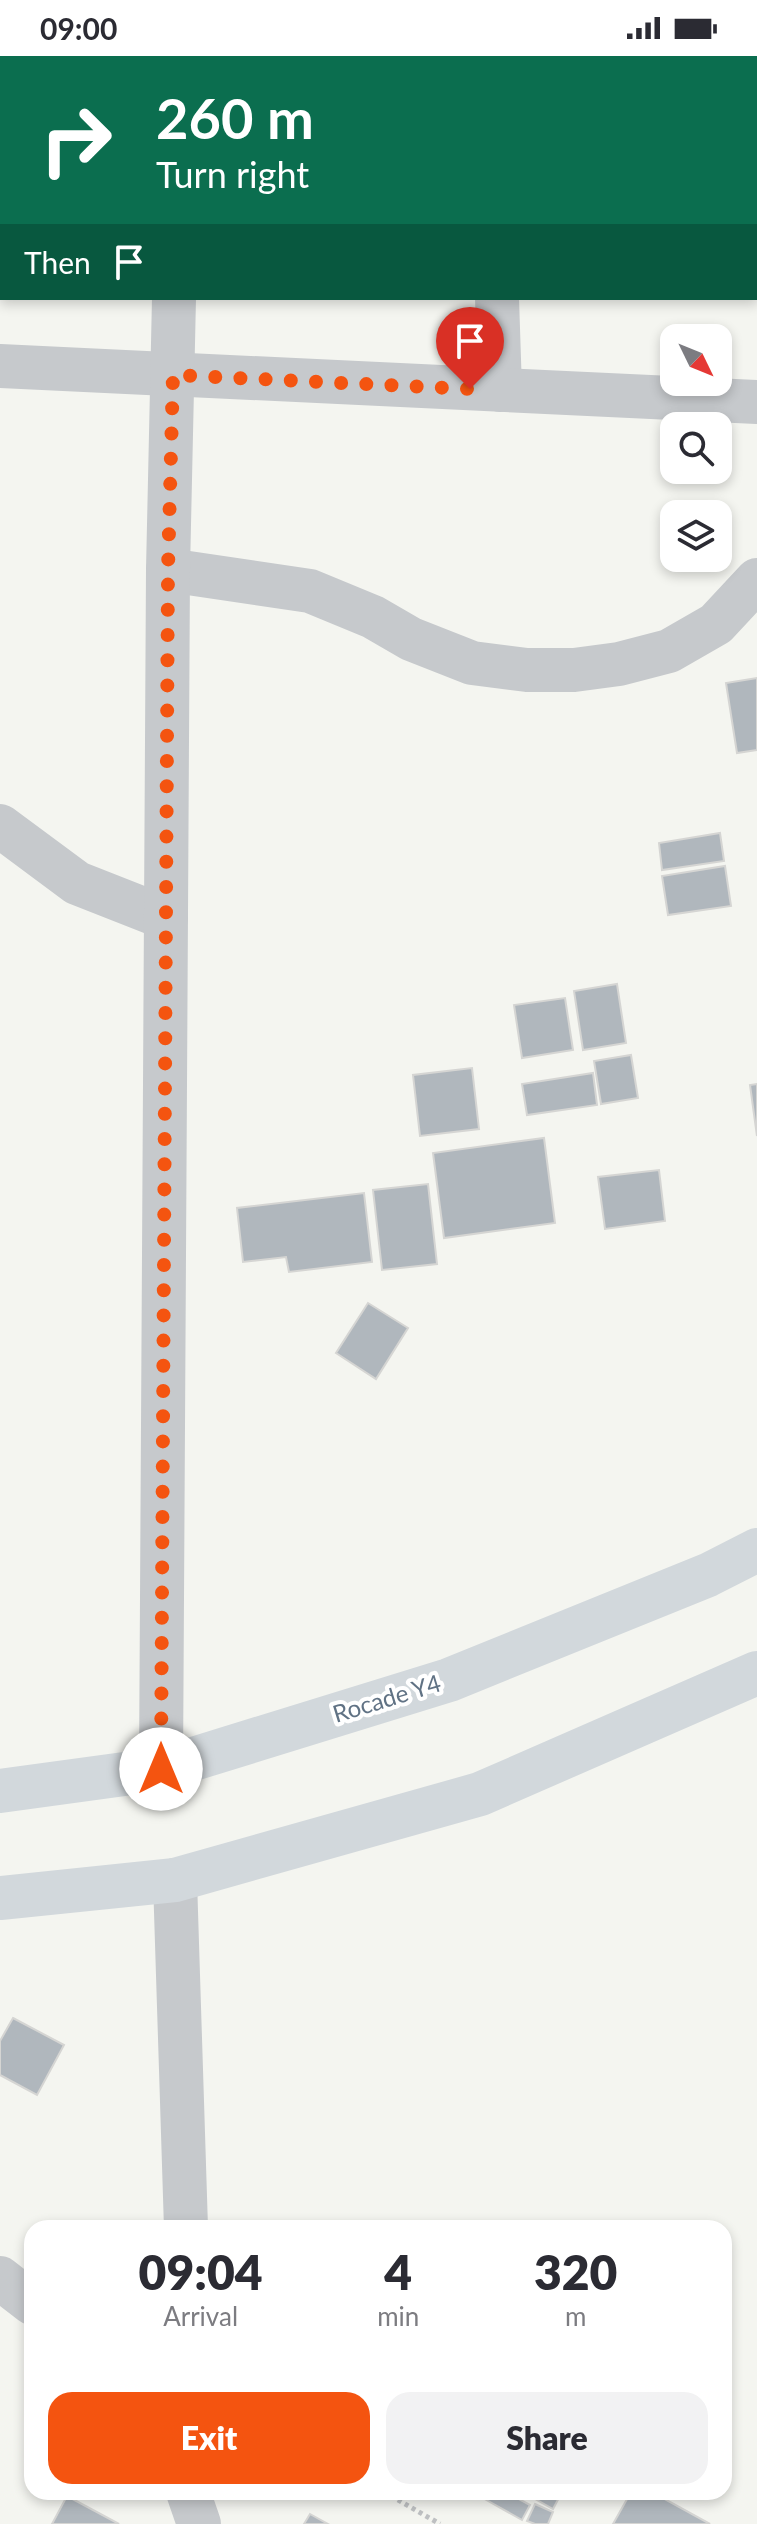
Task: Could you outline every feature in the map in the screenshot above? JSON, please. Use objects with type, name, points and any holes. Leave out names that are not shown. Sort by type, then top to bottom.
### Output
[{"type":"highway","name":"Rocade Y4","points":[[0,1791],[161,1769],[449,1680],[708,1575],[757,1550]]},
{"type":"highway","points":[[0,1898],[175,1880],[480,1794],[757,1673]]},
{"type":"street","points":[[161,1769],[168,570],[174,300]]},
{"type":"street","points":[[497,300],[500,390]]},
{"type":"street","points":[[0,366],[757,402]]},
{"type":"street","points":[[168,570],[310,591],[373,617],[411,639],[472,663],[527,670],[574,670],[619,664],[669,651],[716,624],[757,580]]},
{"type":"street","points":[[0,826],[77,883],[166,918]]},
{"type":"street","points":[[175,1880],[186,2220]]},
{"type":"street","points":[[0,2278],[24,2297]]},
{"type":"street","points":[[191,2500],[199,2524]]},
{"type":"path","points":[[398,2500],[440,2524]]},
{"type":"building","points":[[757,678],[757,750],[737,753],[726,683]]},
{"type":"building","points":[[720,833],[724,861],[662,870],[659,843]]},
{"type":"building","points":[[725,866],[731,906],[668,915],[662,876]]},
{"type":"building","points":[[617,984],[626,1043],[583,1050],[574,991]]},
{"type":"building","points":[[565,998],[573,1050],[522,1058],[514,1005]]},
{"type":"building","points":[[631,1055],[638,1098],[601,1104],[594,1061]]},
{"type":"building","points":[[472,1068],[479,1129],[420,1136],[413,1075]]},
{"type":"building","points":[[593,1073],[597,1105],[527,1115],[522,1084]]},
{"type":"building","points":[[757,1084],[757,1136],[750,1085]]},
{"type":"building","points":[[544,1138],[555,1223],[444,1238],[433,1153]]},
{"type":"building","points":[[659,1170],[665,1221],[605,1229],[598,1177]]},
{"type":"building","points":[[428,1184],[437,1264],[382,1270],[373,1190]]},
{"type":"building","points":[[364,1193],[372,1262],[289,1272],[286,1257],[243,1262],[237,1208]]},
{"type":"building","points":[[368,1303],[408,1328],[376,1379],[336,1353]]},
{"type":"building","points":[[13,2018],[64,2045],[37,2095],[0,2075],[0,2041]]},
{"type":"building","points":[[65,2500],[74,2500],[119,2524],[52,2524]]},
{"type":"building","points":[[486,2500],[521,2500],[530,2505],[522,2520]]},
{"type":"building","points":[[537,2500],[558,2500],[553,2509]]},
{"type":"building","points":[[626,2500],[666,2500],[710,2524],[613,2524]]},
{"type":"building","points":[[535,2504],[553,2512],[548,2524],[527,2521]]},
{"type":"building","points":[[310,2514],[328,2524],[304,2524]]},
{"type":"route","points":[[161,1769],[168,570],[173,375],[470,389]]}]
